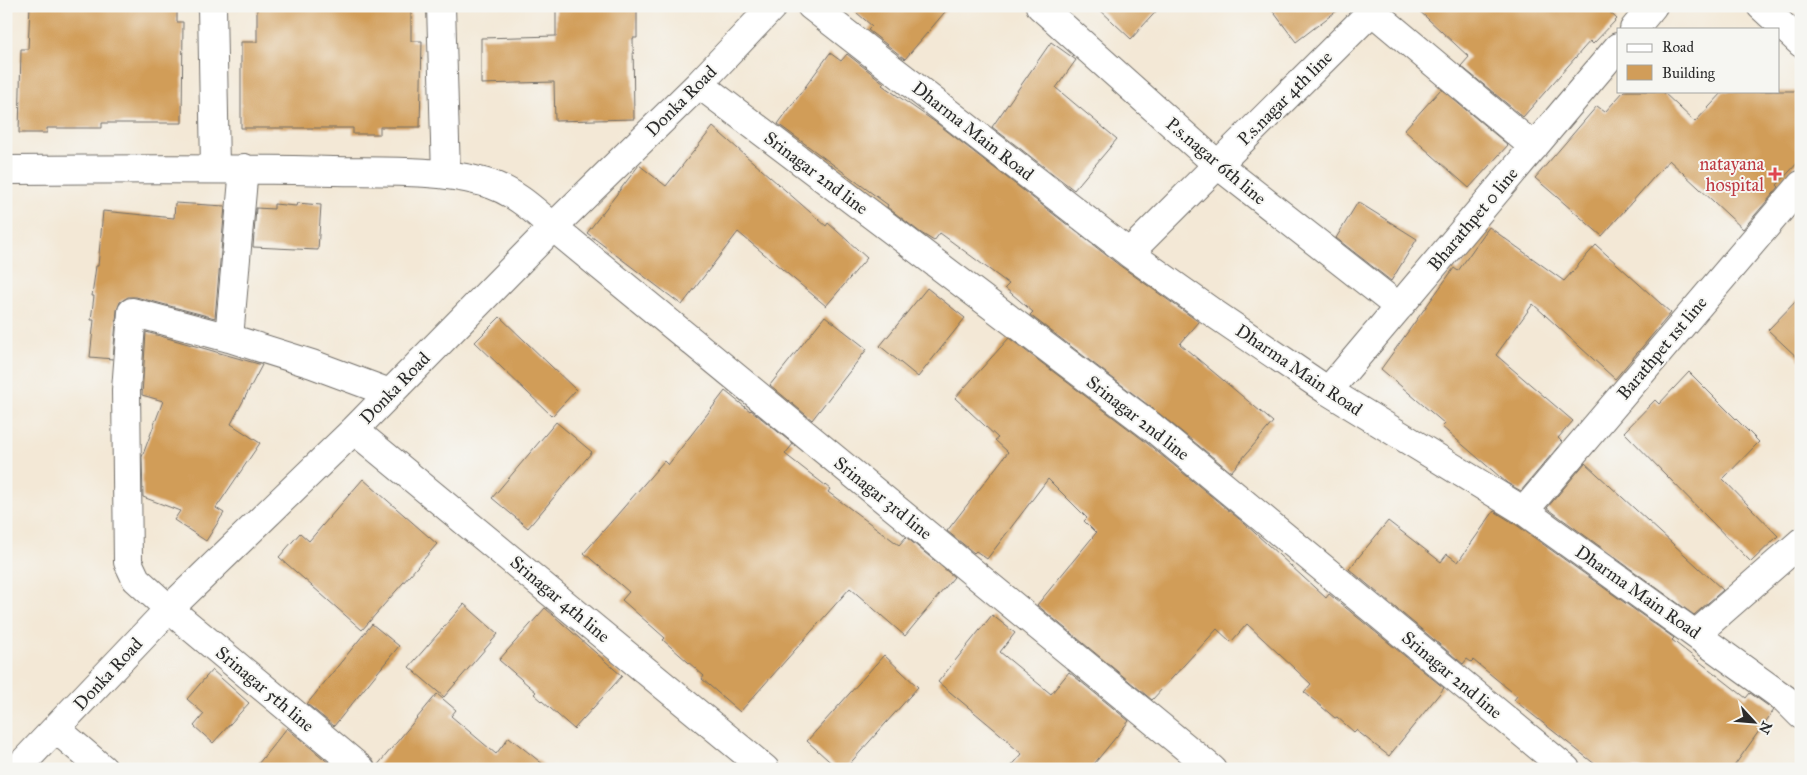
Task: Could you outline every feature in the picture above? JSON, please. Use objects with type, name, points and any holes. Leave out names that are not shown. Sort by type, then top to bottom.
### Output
[{"type":"street","points":[[212,6],[215,168]]},
{"type":"street","points":[[441,6],[446,174]]},
{"type":"street","name":"Donka Road","points":[[16,769],[169,609],[354,430],[553,227],[699,84],[774,6]]},
{"type":"street","name":"Dharma Main Road","points":[[812,6],[1129,253],[1209,310],[1328,392],[1524,512],[1696,634],[1796,699]]},
{"type":"street","name":"P.s.nagar 6th line","points":[[1040,6],[1218,165],[1399,307]]},
{"type":"street","points":[[1635,28],[1653,6]]},
{"type":"street","points":[[1760,6],[1801,43]]},
{"type":"street","points":[[1372,8],[1534,147]]},
{"type":"street","name":"P.s.nagar 4th line","points":[[1129,253],[1372,8]]},
{"type":"street","name":"Bharathpet 0 line","points":[[1328,392],[1617,48]]},
{"type":"street","name":"Srinagar 2nd line","points":[[699,84],[1152,427],[1566,769]]},
{"type":"street","points":[[244,168],[229,338],[312,364],[390,394]]},
{"type":"street","name":"Srinagar 3rd line","points":[[6,170],[244,168],[446,174],[485,182],[509,192],[529,206],[1212,769]]},
{"type":"street","name":"Barathpet 1st line","points":[[1524,512],[1801,186]]},
{"type":"street","name":"Srinagar 5th line","points":[[229,338],[132,312],[126,390],[128,562],[136,579],[169,609],[361,769]]},
{"type":"street","name":"Srinagar 4th line","points":[[354,430],[765,769]]},
{"type":"street","points":[[1696,634],[1801,542]]},
{"type":"street","points":[[56,729],[103,769]]},
{"type":"building","points":[[30,6],[177,6],[177,22],[183,22],[182,123],[102,123],[102,128],[47,128],[47,133],[19,133],[21,49],[28,49]]},
{"type":"building","points":[[257,6],[411,6],[411,41],[422,41],[420,127],[380,127],[380,134],[353,134],[353,128],[241,128],[241,42],[257,42]]},
{"type":"building","points":[[556,6],[637,6],[637,38],[633,38],[634,119],[555,121],[554,82],[481,84],[481,38],[556,36]]},
{"type":"building","points":[[849,6],[950,6],[905,59],[868,30],[872,26]]},
{"type":"building","points":[[1096,6],[1161,6],[1131,39]]},
{"type":"building","points":[[1269,6],[1343,6],[1296,42]]},
{"type":"building","points":[[1414,6],[1603,6],[1617,19],[1593,44],[1590,41],[1523,117],[1461,66],[1469,57]]},
{"type":"building","points":[[1051,42],[1076,60],[1056,88],[1117,139],[1074,190],[992,127]]},
{"type":"building","points":[[830,53],[841,61],[847,54],[884,83],[882,85],[938,124],[1119,265],[1199,322],[1180,344],[1273,422],[1231,472],[1161,415],[1030,315],[1033,312],[1005,288],[1009,284],[940,233],[934,241],[921,233],[887,207],[888,205],[778,124]]},
{"type":"building","points":[[1441,89],[1508,145],[1469,188],[1404,130]]},
{"type":"building","points":[[1801,91],[1801,159],[1777,185],[1779,187],[1743,229],[1669,160],[1602,236],[1535,178],[1597,106],[1605,112],[1623,92],[1663,92],[1695,122],[1723,92]]},
{"type":"building","points":[[713,127],[826,226],[828,223],[867,258],[826,306],[738,232],[682,305],[587,233],[639,165],[666,186]]},
{"type":"building","points":[[1358,202],[1417,239],[1391,281],[1336,238]]},
{"type":"building","points":[[175,203],[225,206],[215,318],[136,297],[128,297],[120,302],[117,310],[113,359],[90,357],[94,320],[91,320],[94,296],[92,296],[96,266],[98,266],[103,211],[174,218]]},
{"type":"building","points":[[297,203],[321,205],[318,250],[253,247],[256,208],[274,209],[274,204],[296,206]]},
{"type":"building","points":[[1489,227],[1564,281],[1596,245],[1671,313],[1615,379],[1533,304],[1496,355],[1573,421],[1558,438],[1562,442],[1521,491],[1507,483],[1442,427],[1445,424],[1381,369],[1454,268],[1458,271]]},
{"type":"building","points":[[927,288],[965,318],[918,377],[880,346]]},
{"type":"building","points":[[1801,296],[1801,361],[1768,330]]},
{"type":"building","points":[[825,316],[867,349],[812,420],[770,385]]},
{"type":"building","points":[[500,317],[576,390],[552,416],[475,342]]},
{"type":"building","points":[[146,332],[262,365],[231,424],[260,443],[216,508],[224,513],[206,541],[174,520],[180,511],[143,497],[142,457],[163,401],[142,395]]},
{"type":"building","points":[[1009,338],[1142,439],[1244,523],[1326,598],[1329,594],[1444,688],[1389,756],[1356,730],[1354,732],[1337,717],[1335,718],[1304,692],[1311,684],[1247,624],[1231,642],[1217,629],[1152,700],[1037,605],[1096,533],[1084,521],[1087,518],[1048,479],[987,559],[976,551],[974,553],[947,531],[1008,452],[995,440],[998,438],[955,398]]},
{"type":"building","points":[[1689,372],[1759,442],[1723,479],[1778,536],[1751,562],[1624,432],[1655,400],[1659,404]]},
{"type":"building","points":[[725,391],[793,444],[785,454],[830,489],[828,492],[899,545],[906,537],[954,577],[905,636],[850,588],[740,712],[702,679],[704,676],[622,600],[629,592],[584,553],[664,461],[668,465]]},
{"type":"building","points":[[556,422],[592,452],[528,528],[492,498]]},
{"type":"building","points":[[1585,463],[1723,590],[1694,615],[1547,508]]},
{"type":"building","points":[[363,479],[437,544],[362,630],[279,557],[300,533],[309,541]]},
{"type":"building","points":[[1494,511],[1674,638],[1672,640],[1746,698],[1750,693],[1774,710],[1732,769],[1601,769],[1514,700],[1517,696],[1473,660],[1471,662],[1467,659],[1463,664],[1349,569],[1388,521],[1441,562],[1447,554],[1458,562]]},
{"type":"building","points":[[464,604],[498,634],[444,697],[409,667]]},
{"type":"building","points":[[545,608],[622,676],[574,729],[534,694],[536,692],[499,660]]},
{"type":"building","points":[[992,615],[1015,633],[1000,652],[1051,694],[1069,672],[1129,721],[1090,769],[1009,769],[1022,754],[938,682]]},
{"type":"building","points":[[372,624],[399,646],[334,726],[307,704]]},
{"type":"building","points":[[884,655],[918,687],[845,769],[838,769],[807,741]]},
{"type":"building","points":[[212,670],[249,703],[213,743],[194,726],[204,714],[187,699]]},
{"type":"building","points":[[437,694],[456,710],[451,716],[496,754],[509,737],[549,769],[376,769]]},
{"type":"building","points":[[287,728],[336,769],[254,769]]},
{"type":"place","name":"natayana hospital","points":[[1775,174]]}]
